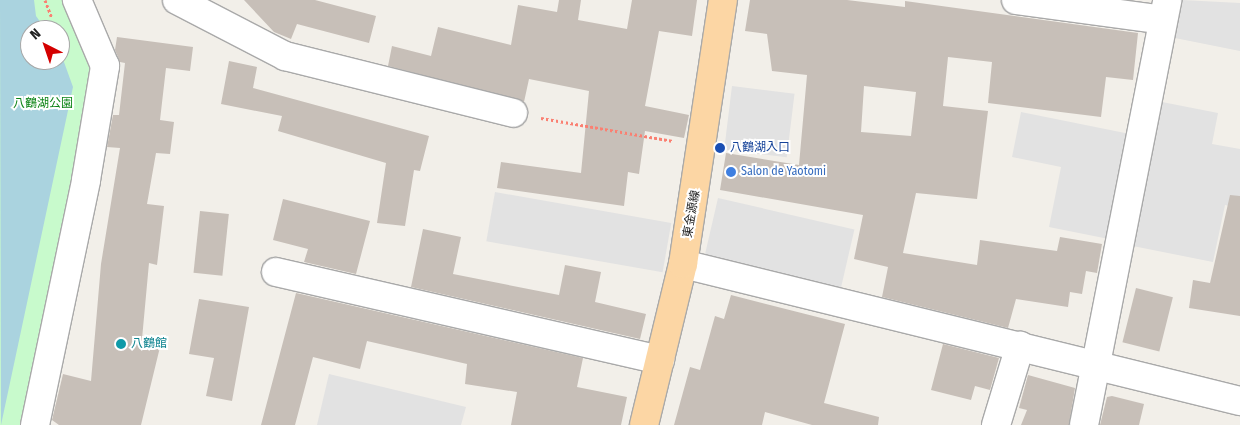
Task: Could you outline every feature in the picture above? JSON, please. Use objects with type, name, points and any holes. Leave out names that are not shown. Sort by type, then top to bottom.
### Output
[{"type":"main road","name":"東金源線","points":[[644,425],[683,264],[704,147],[723,0]]},
{"type":"street","points":[[35,425],[86,180],[105,66],[77,0]]},
{"type":"street","points":[[177,0],[285,56],[513,113]]},
{"type":"street","points":[[1016,0],[1165,10],[1094,364],[1084,425]]},
{"type":"street","points":[[683,264],[1240,401]]},
{"type":"street","points":[[276,272],[660,360]]},
{"type":"street","points":[[996,425],[1020,346]]},
{"type":"path","points":[[513,113],[704,147]]},
{"type":"green space","name":"八鶴湖公園","points":[[0,0],[67,0],[94,68],[25,425],[0,425]]},
{"type":"shaded area","points":[[1182,0],[1240,3],[1240,51],[1175,38]]},
{"type":"shaded area","points":[[732,86],[795,94],[787,157],[724,150]]},
{"type":"shaded area","points":[[1162,102],[1218,113],[1212,144],[1240,149],[1240,208],[1225,205],[1213,262],[1133,246]]},
{"type":"shaded area","points":[[1021,112],[1130,134],[1109,239],[1049,227],[1061,167],[1012,157]]},
{"type":"shaded area","points":[[495,192],[671,223],[663,272],[486,241]]},
{"type":"shaded area","points":[[718,198],[854,229],[840,290],[704,258]]},
{"type":"shaded area","points":[[329,374],[466,407],[461,425],[317,425]]},
{"type":"water","points":[[0,0],[34,0],[36,16],[39,20],[20,20],[20,70],[67,70],[73,87],[1,425]]},
{"type":"building","points":[[244,0],[315,0],[376,16],[369,43],[297,24],[291,39],[274,32]]},
{"type":"building","points":[[559,0],[581,0],[578,20],[627,29],[632,0],[697,0],[692,36],[659,31],[645,106],[689,115],[684,138],[645,131],[639,174],[628,172],[624,206],[497,188],[501,162],[581,173],[589,91],[529,79],[524,102],[388,66],[392,46],[431,56],[438,27],[511,45],[518,5],[557,12]]},
{"type":"building","points":[[750,0],[847,0],[905,7],[905,1],[1138,33],[1133,80],[1106,77],[1101,117],[988,103],[992,62],[948,57],[943,106],[988,111],[977,199],[916,193],[903,253],[977,265],[980,240],[1057,251],[1060,237],[1102,244],[1097,273],[1086,271],[1082,294],[1070,292],[1068,307],[1016,299],[1008,328],[882,297],[888,267],[854,259],[863,215],[720,190],[726,153],[799,165],[807,75],[772,71],[767,34],[745,31]],"holes":[[[864,86],[916,92],[911,136],[861,132]]]},
{"type":"building","points":[[117,37],[193,47],[190,71],[166,68],[160,120],[174,122],[170,154],[156,153],[147,204],[164,206],[157,265],[149,263],[142,339],[161,343],[141,425],[59,425],[52,420],[63,374],[91,381],[101,264],[120,148],[107,147],[113,115],[119,115],[125,63],[120,62],[115,50]]},
{"type":"building","points":[[229,61],[257,67],[253,88],[429,136],[420,171],[414,170],[405,226],[377,223],[386,163],[278,131],[282,116],[221,104]]},
{"type":"building","points":[[1230,195],[1240,196],[1240,316],[1189,308],[1193,280],[1210,283]]},
{"type":"building","points":[[283,199],[370,221],[356,274],[304,262],[308,249],[273,240]]},
{"type":"building","points":[[200,211],[229,214],[222,276],[194,273]]},
{"type":"building","points":[[423,229],[461,237],[453,274],[559,295],[565,265],[601,272],[595,302],[646,314],[640,339],[411,287]]},
{"type":"building","points":[[1136,288],[1173,297],[1159,352],[1122,342]]},
{"type":"building","points":[[296,293],[583,358],[577,387],[627,397],[621,425],[511,425],[517,392],[465,384],[467,364],[367,341],[360,369],[313,357],[295,425],[261,425]]},
{"type":"building","points":[[731,295],[845,324],[824,403],[879,417],[878,425],[812,425],[765,412],[762,425],[674,425],[690,367],[700,370],[715,316],[724,319]]},
{"type":"building","points":[[199,299],[249,307],[232,401],[206,396],[214,358],[189,354]]},
{"type":"building","points":[[943,344],[999,358],[990,390],[975,386],[971,400],[931,390]]},
{"type":"building","points":[[1028,375],[1075,388],[1069,425],[1021,425],[1027,410],[1019,408]]},
{"type":"building","points":[[1112,396],[1144,404],[1139,425],[1100,425],[1107,397]]},
{"type":"place","name":"八鶴湖入口","points":[[720,148]]},
{"type":"place","name":"Salon de Yaotomi","points":[[731,172]]},
{"type":"place","name":"八鶴館","points":[[121,344]]}]
